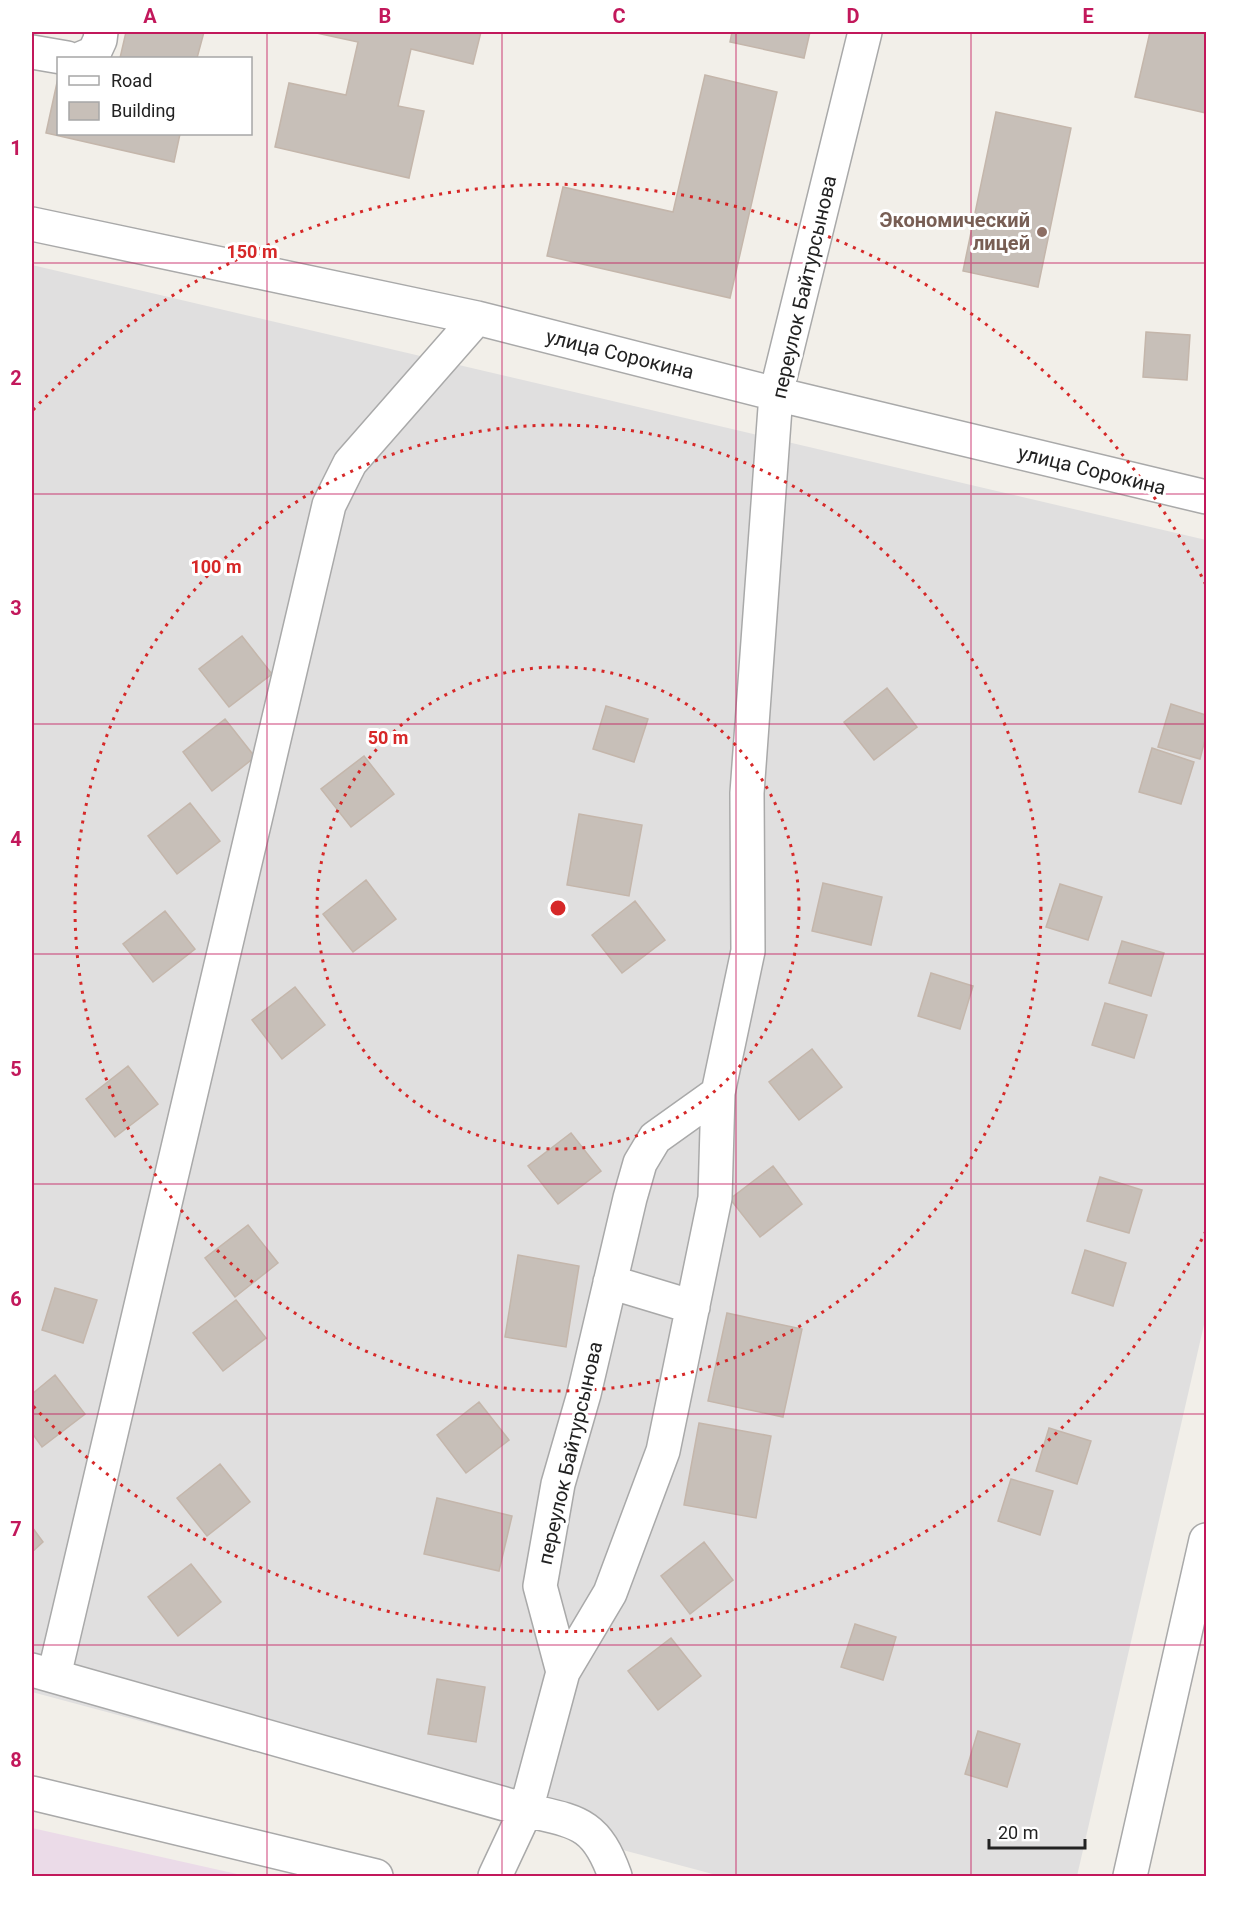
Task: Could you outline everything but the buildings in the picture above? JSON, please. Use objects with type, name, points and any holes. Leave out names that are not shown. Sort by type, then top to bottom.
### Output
[{"type":"street","points":[[84,57],[94,53],[101,32]]},
{"type":"street","name":"переулок Байтурсынова","points":[[495,1876],[526,1810],[563,1672],[610,1593],[663,1451],[715,1198],[718,1093],[748,951],[747,794],[776,394],[865,32]]},
{"type":"street","points":[[32,52],[61,57]]},
{"type":"street","name":"улица Сорокина","points":[[32,224],[477,318],[776,394],[1206,497]]},
{"type":"street","points":[[477,318],[350,463],[329,505],[43,1673],[526,1810],[573,1821],[593,1834],[609,1859],[615,1876]]},
{"type":"street","name":"переулок Байтурсынова","points":[[563,1672],[540,1586],[558,1484],[584,1394],[640,1163],[655,1138],[718,1093]]},
{"type":"street","points":[[610,1282],[693,1307]]},
{"type":"street","points":[[1130,1876],[1198,1615],[1206,1540]]},
{"type":"street","points":[[32,1793],[376,1876]]},
{"type":"shaded area","points":[[32,265],[1206,540],[1206,1316],[1077,1876],[720,1876],[32,1692]]},
{"type":"shaded area","points":[[32,1828],[246,1876],[32,1876]]},
{"type":"place","name":"Экономический лицей","points":[[1042,232]]}]
